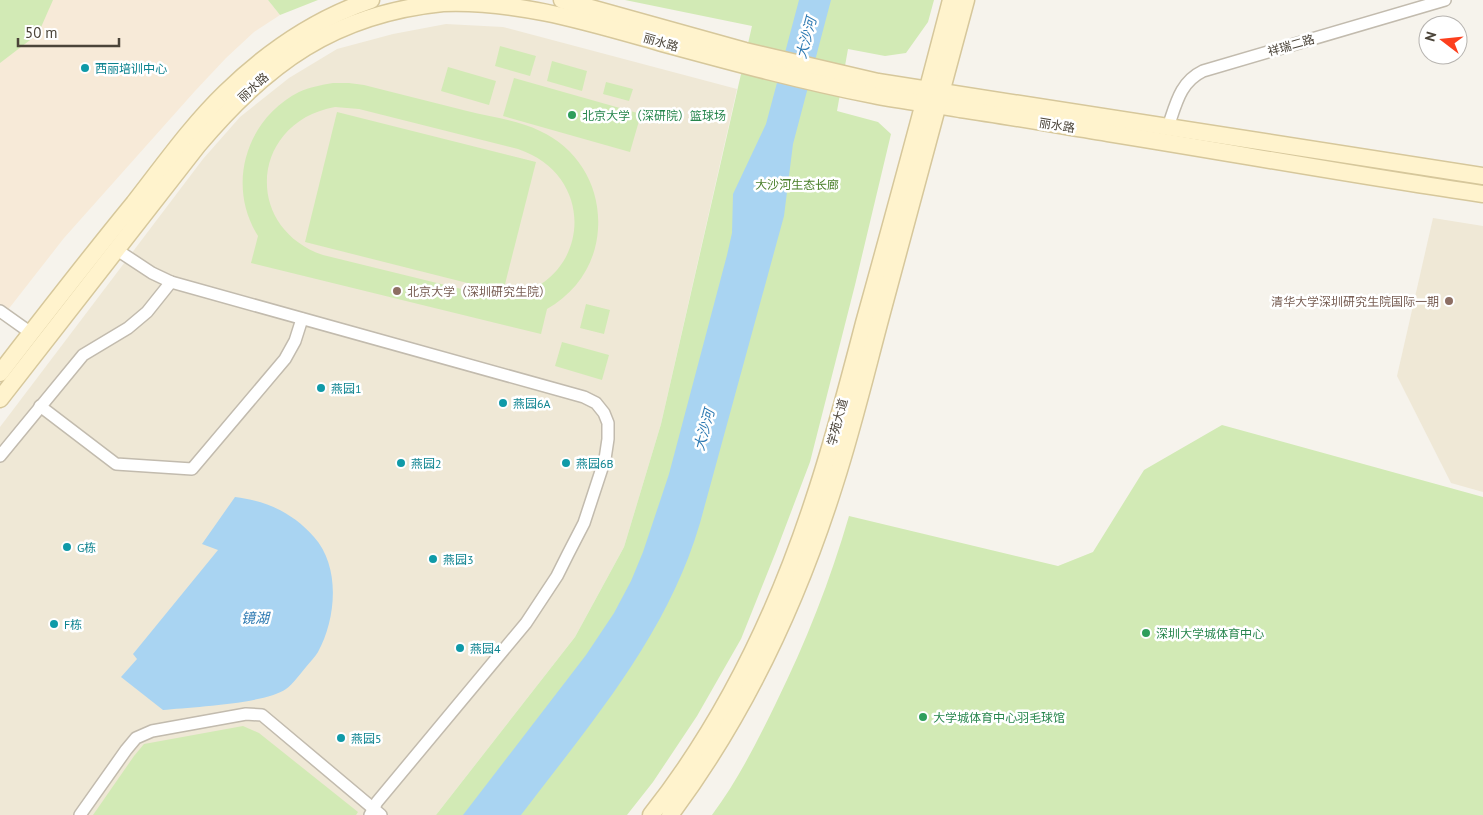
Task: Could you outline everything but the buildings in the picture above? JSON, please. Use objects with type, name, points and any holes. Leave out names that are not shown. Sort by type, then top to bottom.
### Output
[{"type":"main road","name":"丽水路","points":[[0,372],[192,131],[226,92],[272,52],[295,36],[348,8],[370,0]]},
{"type":"main road","name":"丽水路","points":[[562,0],[743,58]]},
{"type":"main road","name":"学苑大道","points":[[670,815],[709,760],[754,682],[810,556],[847,444],[933,97],[951,0]]},
{"type":"main road","name":"学苑大道","points":[[651,815],[686,767],[748,664],[786,578],[815,498],[933,97],[966,0]]},
{"type":"main road","name":"丽水路","points":[[0,399],[204,139],[246,93],[298,50],[339,28],[406,8],[446,2],[469,1],[508,4],[564,15],[876,88],[1483,194]]},
{"type":"main road","name":"丽水路","points":[[933,97],[1168,127],[1483,176]]},
{"type":"street","name":"祥瑞二路","points":[[1168,127],[1182,88],[1188,81],[1203,71],[1445,0]]},
{"type":"street","points":[[80,815],[136,738],[152,731],[246,714],[262,715],[375,813],[384,795],[526,623],[557,576],[584,523],[605,459],[608,438],[608,423],[604,413],[596,403],[584,397],[171,282],[139,265],[117,250]]},
{"type":"street","points":[[0,456],[83,355],[128,328],[147,312],[171,282]]},
{"type":"street","points":[[0,311],[31,333]]},
{"type":"street","points":[[40,406],[116,464],[192,469],[285,360],[295,341],[302,319]]},
{"type":"shaded area","points":[[0,0],[268,0],[280,15],[254,32],[195,91],[64,238],[0,320]]},
{"type":"shaded area","name":"北京大学（深圳研究生院）","points":[[446,24],[503,27],[737,89],[661,424],[624,547],[575,637],[436,815],[0,815],[0,427],[203,159],[240,117],[289,78],[337,49],[393,34]]},
{"type":"shaded area","name":"清华大学深圳研究生院国际一期","points":[[1433,218],[1483,226],[1483,492],[1451,483],[1397,376]]},
{"type":"green space","points":[[0,0],[53,0],[38,34],[0,63]]},
{"type":"green space","points":[[268,0],[318,0],[280,15]]},
{"type":"green space","name":"大沙河生态长廊","points":[[625,0],[934,0],[928,22],[906,53],[885,56],[848,49],[837,111],[878,122],[891,134],[810,462],[741,639],[697,716],[653,782],[627,815],[436,815],[575,637],[624,547],[661,424],[752,26]]},
{"type":"green space","points":[[500,46],[536,56],[530,76],[495,66]]},
{"type":"green space","points":[[552,61],[587,71],[582,91],[547,81]]},
{"type":"green space","points":[[448,67],[496,81],[489,105],[441,91]]},
{"type":"green space","name":"北京大学（深研院）篮球场","points":[[514,78],[641,114],[630,152],[503,116]]},
{"type":"green space","points":[[606,82],[633,89],[629,101],[603,94]]},
{"type":"green space","points":[[333,83],[364,85],[523,124],[554,138],[576,158],[591,184],[596,198],[598,229],[596,242],[589,265],[576,285],[558,302],[547,309],[541,334],[251,263],[258,236],[248,216],[243,196],[243,175],[247,155],[254,136],[266,119],[281,104],[303,90]],"holes":[[[335,107],[359,109],[518,149],[546,164],[564,185],[573,209],[574,234],[565,258],[549,278],[525,292],[494,297],[323,255],[297,241],[279,222],[269,200],[267,176],[273,153],[286,133],[307,117]]]},
{"type":"green space","points":[[337,112],[536,162],[503,292],[305,242]]},
{"type":"green space","points":[[586,304],[610,310],[604,334],[580,328]]},
{"type":"green space","points":[[562,342],[609,355],[602,380],[555,366]]},
{"type":"green space","name":"深圳大学城体育中心","points":[[1222,425],[1483,497],[1483,815],[712,815],[747,760],[787,680],[825,588],[849,516],[1058,566],[1093,552],[1144,470]]},
{"type":"green space","points":[[243,726],[259,733],[358,812],[356,815],[93,815],[144,744]]},
{"type":"water","name":"大沙河","points":[[799,0],[831,0],[793,144],[784,216],[700,523],[686,564],[668,604],[624,677],[521,815],[463,815],[586,655],[614,613],[631,581],[643,552],[669,474],[727,255],[732,233],[733,194],[766,124]]},
{"type":"water","name":"镜湖","points":[[235,497],[279,509],[306,529],[323,549],[329,563],[333,593],[332,609],[324,639],[317,654],[294,682],[276,694],[227,704],[163,710],[121,677],[137,659],[133,654],[218,550],[202,544]]},
{"type":"place","name":"西丽培训中心","points":[[85,68]]},
{"type":"place","name":"北京大学（深研院）篮球场","points":[[572,115]]},
{"type":"place","name":"北京大学（深圳研究生院）","points":[[397,291]]},
{"type":"place","name":"清华大学深圳研究生院国际一期","points":[[1449,301]]},
{"type":"place","name":"燕园1","points":[[321,388]]},
{"type":"place","name":"燕园6A","points":[[503,403]]},
{"type":"place","name":"燕园2","points":[[401,463]]},
{"type":"place","name":"燕园6B","points":[[566,463]]},
{"type":"place","name":"G栋","points":[[67,547]]},
{"type":"place","name":"燕园3","points":[[433,559]]},
{"type":"place","name":"F栋","points":[[54,624]]},
{"type":"place","name":"深圳大学城体育中心","points":[[1146,633]]},
{"type":"place","name":"燕园4","points":[[460,648]]},
{"type":"place","name":"大学城体育中心羽毛球馆","points":[[923,717]]},
{"type":"place","name":"燕园5","points":[[341,738]]}]
